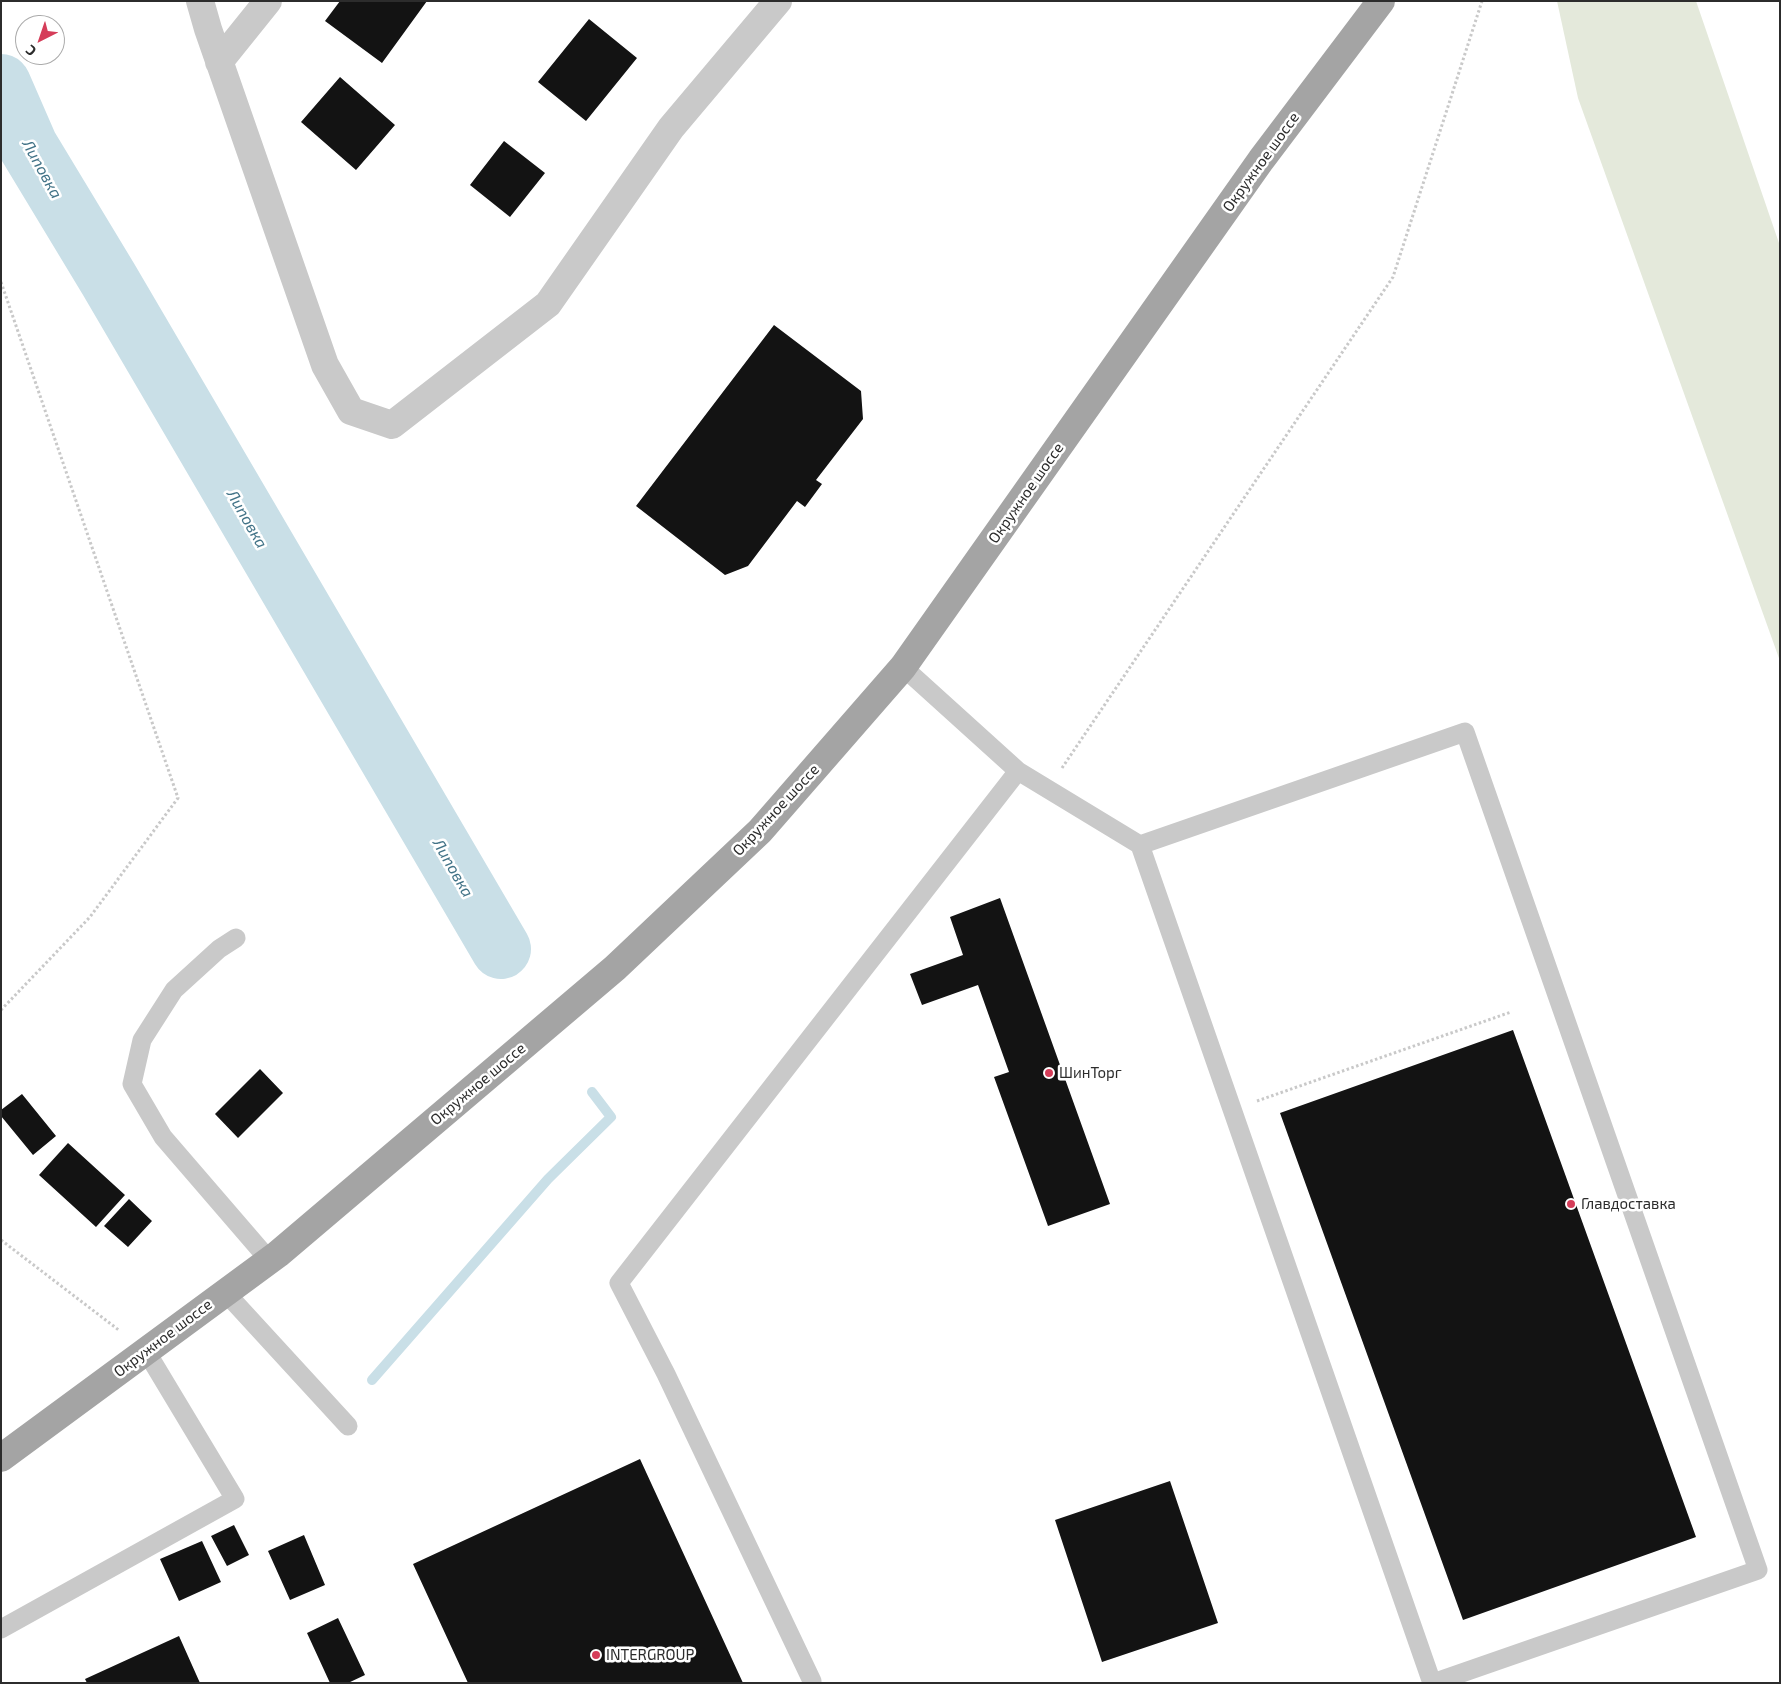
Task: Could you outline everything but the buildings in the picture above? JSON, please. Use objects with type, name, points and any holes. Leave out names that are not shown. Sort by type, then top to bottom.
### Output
[{"type":"main road","name":"Окружное шоссе","points":[[1,1458],[269,1260],[622,961],[760,831],[903,667],[1261,160],[1381,1]]},
{"type":"street","points":[[200,1],[219,62],[325,365],[351,411],[392,425],[548,304],[670,128],[778,1]]},
{"type":"street","points":[[219,62],[268,1]]},
{"type":"lane","points":[[903,667],[1018,771],[1140,845],[1432,1683],[1758,1570],[1466,732],[1140,845]]},
{"type":"lane","points":[[812,1681],[666,1374],[619,1283],[1018,771]]},
{"type":"lane","points":[[236,938],[219,949],[174,990],[142,1040],[132,1084],[163,1137],[269,1260]]},
{"type":"lane","points":[[225,1292],[348,1426]]},
{"type":"lane","points":[[1,1628],[235,1499],[146,1351]]},
{"type":"path","points":[[1060,772],[1394,277],[1482,1]]},
{"type":"path","points":[[1,282],[178,798],[90,917],[1,1010]]},
{"type":"path","points":[[1257,1101],[1511,1012]]},
{"type":"path","points":[[1,1240],[146,1351]]},
{"type":"shaded area","points":[[1557,1],[1696,1],[1780,246],[1780,661],[1578,98]]},
{"type":"waterway","name":"Липовка","points":[[1,84],[28,146],[109,280],[501,949]]},
{"type":"waterway","points":[[372,1380],[548,1179],[611,1117],[592,1092]]},
{"type":"place","name":"ШинТорг","points":[[1049,1073]]},
{"type":"place","name":"Главдоставка","points":[[1571,1204]]},
{"type":"place","name":"INTERGROUP","points":[[596,1655]]}]
